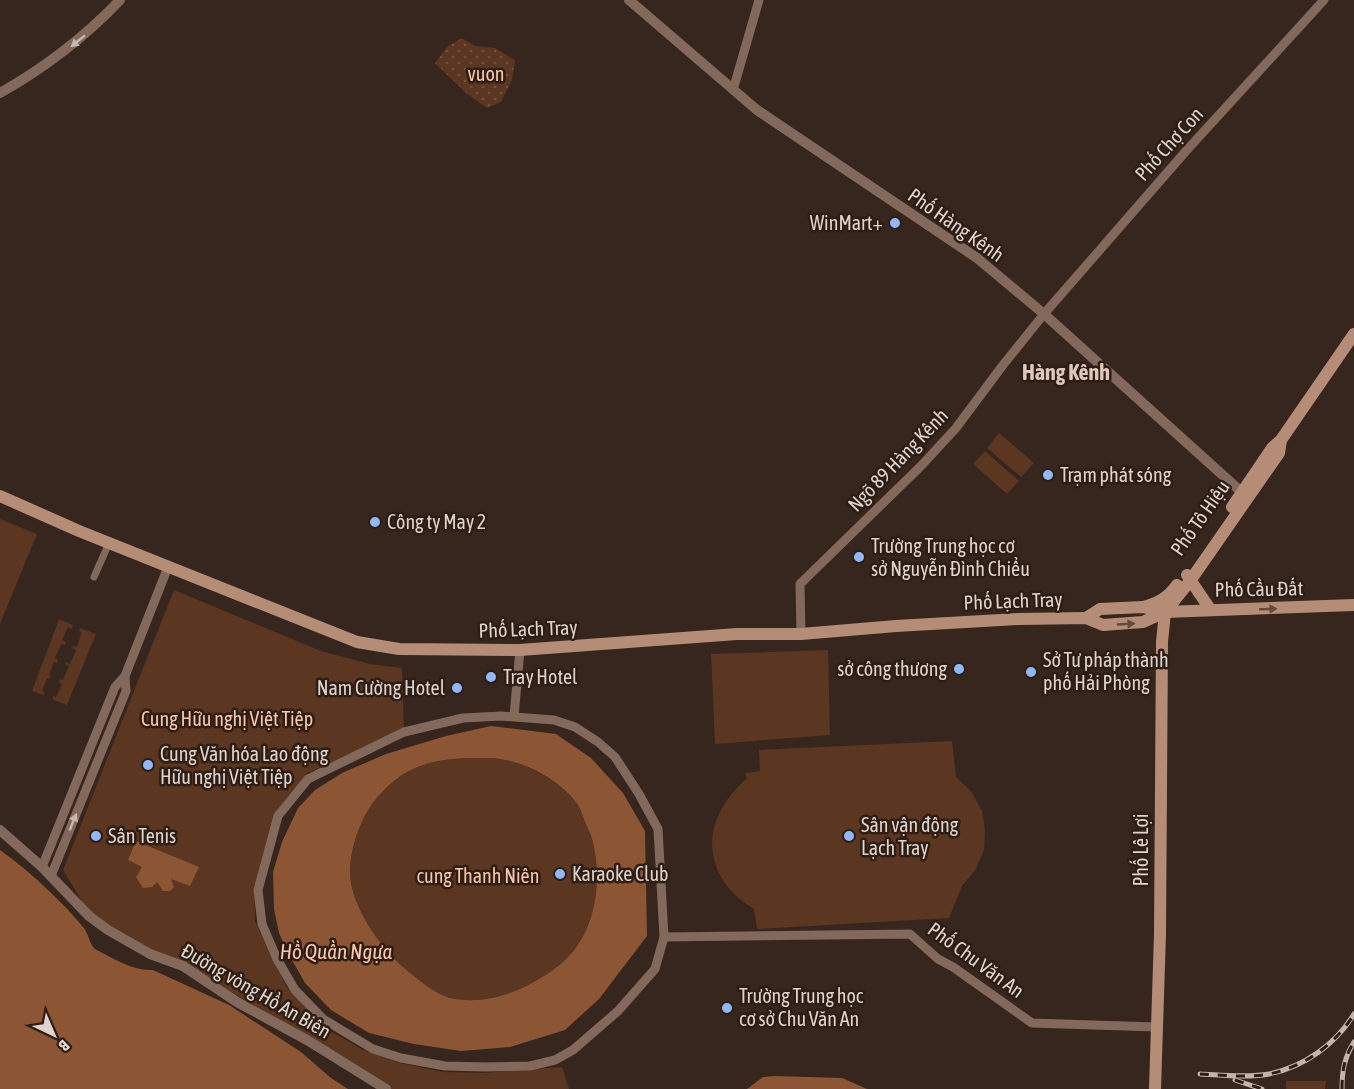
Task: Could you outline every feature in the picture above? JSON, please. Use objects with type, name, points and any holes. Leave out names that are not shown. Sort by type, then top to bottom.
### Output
[{"type":"main road","name":"Phố Tô Hiệu","points":[[1165,612],[1245,495],[1272,448],[1281,440],[1354,334]]},
{"type":"main road","name":"Phố Lạch Tray","points":[[0,496],[109,543],[357,642],[410,650],[520,650],[737,634],[801,634],[912,625],[1086,618],[1103,625],[1138,623],[1165,612]]},
{"type":"main road","name":"Phố Tô Hiệu","points":[[1143,607],[1158,603],[1188,578]]},
{"type":"main road","points":[[1188,578],[1210,609]]},
{"type":"main road","name":"Phố Cầu Đất","points":[[1165,612],[1354,605]]},
{"type":"main road","name":"Phố Lạch Tray","points":[[1086,618],[1100,609],[1143,607],[1165,612]]},
{"type":"main road","name":"Phố Lê Lợi","points":[[1155,1089],[1160,934],[1162,642],[1165,612]]},
{"type":"street","points":[[0,93],[36,72],[81,39],[120,0]]},
{"type":"street","name":"Phố Hàng Kênh","points":[[629,0],[757,110],[970,254],[1044,314],[1245,495]]},
{"type":"street","points":[[733,90],[759,0]]},
{"type":"street","name":"Phố Chợ Con","points":[[1044,314],[1186,151],[1324,0]]},
{"type":"street","name":"Ngõ 89 Hàng Kênh","points":[[801,634],[800,584],[921,466],[956,428],[1044,314]]},
{"type":"street","points":[[94,577],[109,543]]},
{"type":"street","points":[[42,867],[115,687],[125,676],[168,567]]},
{"type":"street","points":[[514,716],[520,650]]},
{"type":"street","points":[[51,876],[126,691],[125,676]]},
{"type":"street","points":[[514,716],[554,720],[575,727],[615,757],[658,829],[664,937],[655,969],[618,1011],[573,1050],[555,1060],[530,1066],[445,1065],[401,1058],[374,1049],[323,1019],[295,990],[277,959],[262,924],[258,890],[278,816],[308,779],[404,732],[463,718],[514,716]]},
{"type":"street","points":[[92,744],[102,749]]},
{"type":"street","points":[[74,788],[85,792]]},
{"type":"street","name":"Đường vòng Hồ An Biên","points":[[0,830],[42,867],[89,916],[122,939],[150,954],[183,966],[237,1002],[307,1040],[386,1089]]},
{"type":"street","name":"Phố Chu Văn An","points":[[664,937],[910,934],[938,959],[953,967],[1032,1023],[1156,1027]]},
{"type":"green space","name":"vuon","points":[[462,38],[475,46],[495,48],[515,60],[512,80],[501,102],[487,108],[466,93],[435,63],[448,46]]},
{"type":"green space","points":[[999,433],[1034,463],[1021,477],[987,448]]},
{"type":"green space","points":[[985,451],[1019,481],[1007,494],[973,464]]},
{"type":"green space","points":[[0,519],[37,534],[0,624]]},
{"type":"green space","name":"Cung Hữu nghị Việt Tiệp","points":[[174,590],[321,651],[370,664],[402,668],[404,732],[307,773],[277,815],[254,889],[255,921],[287,987],[322,1026],[363,1050],[400,1063],[443,1072],[482,1073],[562,1067],[569,1089],[387,1089],[307,1037],[184,964],[152,953],[105,926],[85,906],[63,870]]},
{"type":"green space","points":[[59,619],[73,625],[72,629],[68,627],[62,640],[66,642],[65,645],[61,644],[55,658],[58,660],[57,663],[54,662],[49,675],[50,679],[47,678],[42,691],[44,695],[32,691]]},
{"type":"green space","points":[[80,628],[96,634],[67,705],[52,699],[53,696],[56,697],[62,684],[58,682],[60,679],[63,680],[69,666],[65,664],[66,662],[70,664],[76,650],[72,648],[77,647],[82,632],[79,631]]},
{"type":"green space","points":[[828,650],[830,735],[715,744],[711,654]]},
{"type":"green space","name":"Sân vận động Lạch Tray","points":[[952,741],[956,777],[971,791],[982,811],[985,830],[984,850],[976,869],[962,886],[949,918],[757,929],[754,909],[735,895],[723,880],[712,850],[717,819],[724,805],[747,778],[745,773],[760,771],[759,750]]},
{"type":"green space","name":"cung Thanh Niên","points":[[493,758],[529,767],[551,779],[578,805],[592,838],[596,857],[595,902],[579,943],[570,955],[552,971],[536,981],[503,995],[474,1000],[455,999],[436,992],[420,980],[399,963],[378,939],[369,926],[355,896],[350,868],[352,851],[360,826],[372,804],[390,784],[401,776],[423,765],[442,760]]},
{"type":"green space","points":[[1286,1081],[1326,1081],[1325,1089],[1286,1089]]},
{"type":"water","name":"Hồ Quần Ngựa","points":[[491,726],[556,734],[591,758],[623,793],[645,831],[647,936],[599,999],[565,1030],[510,1047],[461,1051],[414,1044],[369,1033],[331,1010],[305,983],[279,933],[274,909],[273,872],[282,842],[298,808],[315,790],[342,773],[386,754],[446,736]],"holes":[[[452,759],[505,760],[529,767],[551,779],[578,805],[592,838],[596,857],[595,902],[579,943],[570,955],[552,971],[536,981],[503,995],[474,1000],[455,999],[436,992],[420,980],[399,963],[378,939],[369,926],[355,896],[350,868],[352,851],[360,826],[372,804],[390,784],[407,772],[433,762]]]},
{"type":"water","points":[[136,841],[199,867],[190,886],[171,879],[174,887],[170,891],[163,891],[157,882],[152,887],[143,888],[136,877],[142,867],[128,860]]},
{"type":"water","points":[[0,850],[33,876],[66,907],[84,928],[95,949],[130,966],[153,970],[229,1005],[301,1052],[331,1078],[348,1089],[0,1089]]},
{"type":"water","points":[[763,1077],[842,1078],[867,1089],[747,1089]]},
{"type":"railway","points":[[1200,1074],[1261,1075],[1295,1066],[1318,1053],[1338,1035],[1354,1014]]},
{"type":"railway","points":[[1342,1089],[1344,1065],[1354,1042]]},
{"type":"railway","points":[[1235,1080],[1262,1089]]},
{"type":"place","name":"WinMart+","points":[[895,223]]},
{"type":"place","name":"Trạm phát sóng","points":[[1048,475]]},
{"type":"place","name":"Công ty May 2","points":[[375,522]]},
{"type":"place","name":"Trường Trung học cơ sở Nguyễn Đình Chiểu","points":[[859,557]]},
{"type":"place","name":"sở công thương","points":[[959,669]]},
{"type":"place","name":"Sở Tư pháp thành phố Hải Phòng","points":[[1031,672]]},
{"type":"place","name":"Tray Hotel","points":[[491,677]]},
{"type":"place","name":"Nam Cường Hotel","points":[[457,688]]},
{"type":"place","name":"Cung Văn hóa Lao động Hữu nghị Việt Tiệp","points":[[148,765]]},
{"type":"place","name":"Sân Tenis","points":[[96,836]]},
{"type":"place","name":"Sân vận động Lạch Tray","points":[[849,836]]},
{"type":"place","name":"Karaoke Club","points":[[560,874]]},
{"type":"place","name":"Trường Trung học cơ sở Chu Văn An","points":[[727,1008]]},
{"type":"district","name":"Hàng Kênh","points":[[1066,372]]}]
